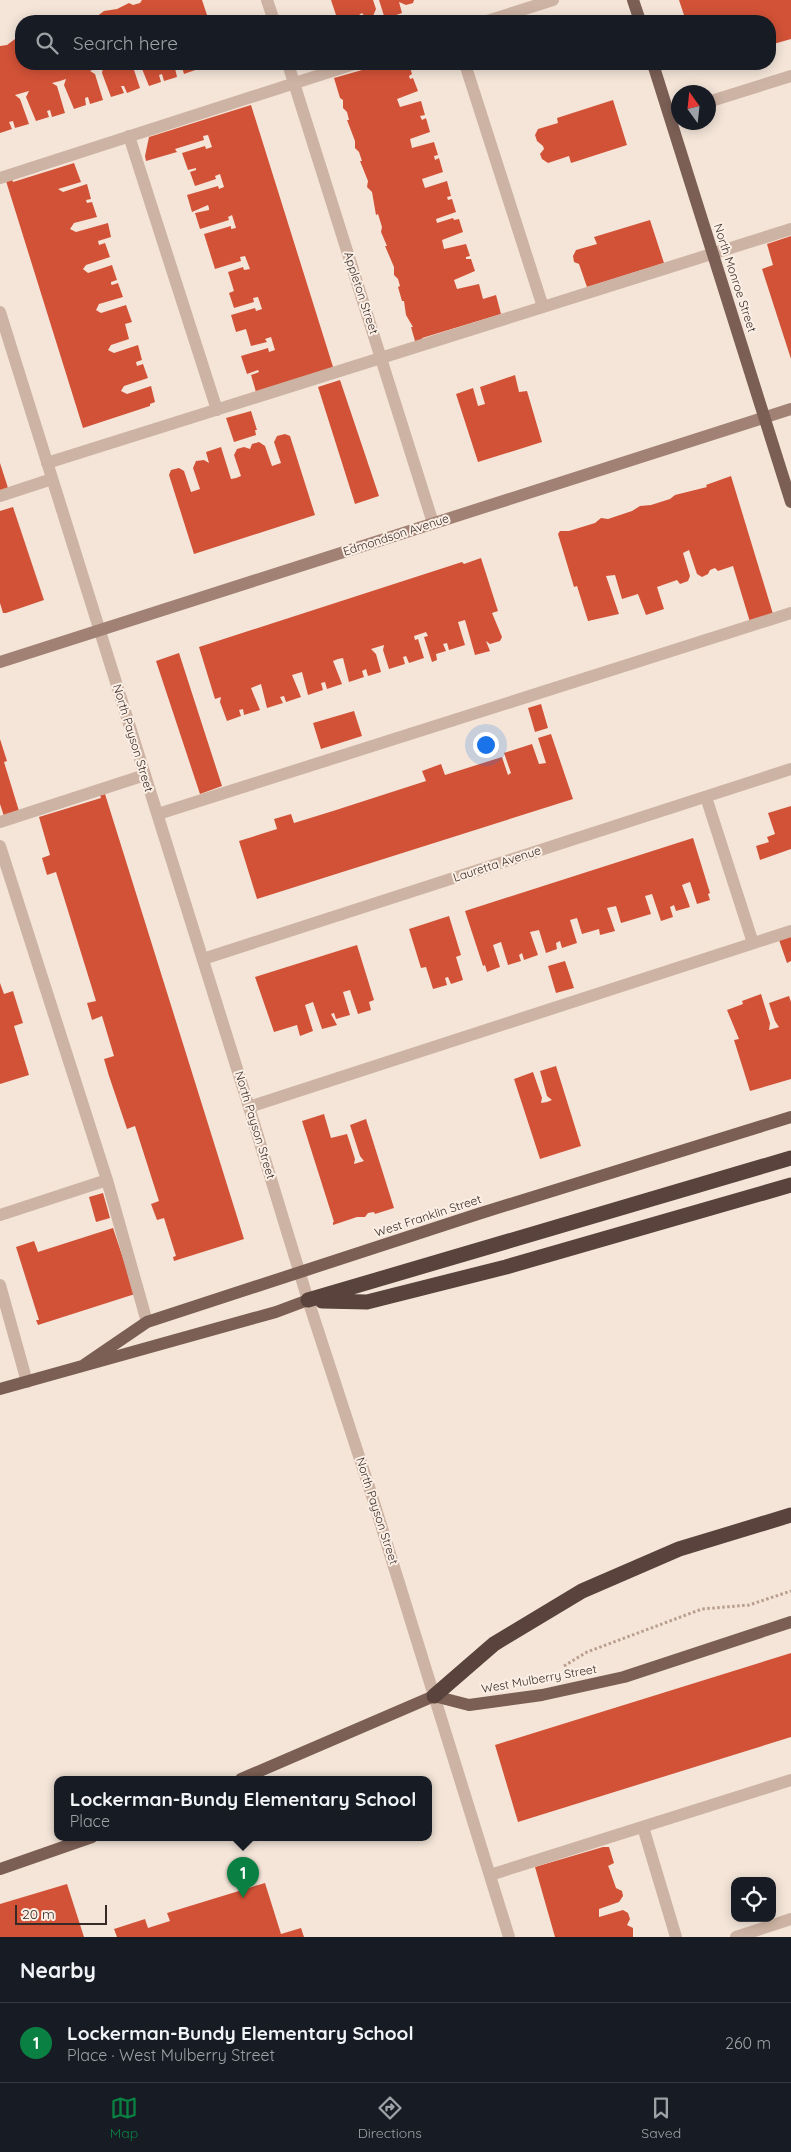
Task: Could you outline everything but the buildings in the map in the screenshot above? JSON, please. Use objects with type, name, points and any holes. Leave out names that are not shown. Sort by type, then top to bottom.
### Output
[{"type":"highway","points":[[308,1300],[791,1158]]},
{"type":"highway","points":[[308,1300],[367,1302],[376,1300],[506,1267],[791,1185]]},
{"type":"highway","points":[[434,1696],[494,1644],[582,1591],[679,1549],[791,1515]]},
{"type":"main road","points":[[633,0],[638,15]]},
{"type":"main road","name":"North Monroe Street","points":[[656,70],[671,106]]},
{"type":"main road","name":"North Monroe Street","points":[[679,130],[713,253],[791,502]]},
{"type":"main road","name":"Edmondson Avenue","points":[[0,662],[791,408]]},
{"type":"main road","name":"West Franklin Street","points":[[84,1365],[146,1322],[478,1214],[791,1117]]},
{"type":"main road","name":"West Franklin Street","points":[[0,1389],[276,1312],[308,1300]]},
{"type":"main road","name":"West Mulberry Street","points":[[434,1696],[469,1705],[542,1695],[624,1677],[791,1622]]},
{"type":"main road","points":[[248,1776],[434,1696]]},
{"type":"main road","points":[[0,1869],[80,1841]]},
{"type":"street","points":[[267,0],[272,15]]},
{"type":"street","points":[[506,15],[553,0]]},
{"type":"street","name":"Appleton Street","points":[[290,70],[433,523]]},
{"type":"street","points":[[0,178],[336,70]]},
{"type":"street","points":[[468,70],[543,307]]},
{"type":"street","points":[[716,99],[791,76]]},
{"type":"street","points":[[129,136],[217,410]]},
{"type":"street","points":[[47,463],[791,229]]},
{"type":"street","name":"North Payson Street","points":[[0,312],[509,1937]]},
{"type":"street","points":[[0,496],[52,479]]},
{"type":"street","points":[[158,814],[791,613]]},
{"type":"street","name":"Lauretta Avenue","points":[[203,958],[791,769]]},
{"type":"street","points":[[0,822],[145,775]]},
{"type":"street","points":[[706,797],[753,944]]},
{"type":"street","points":[[0,846],[107,1180],[146,1322]]},
{"type":"street","points":[[249,1107],[791,931]]},
{"type":"street","points":[[0,1215],[107,1180]]},
{"type":"street","points":[[0,1285],[27,1382]]},
{"type":"street","points":[[490,1875],[791,1780]]},
{"type":"street","points":[[643,1827],[676,1937]]},
{"type":"street","points":[[736,1937],[791,1919]]},
{"type":"path","points":[[562,1668],[587,1652],[702,1609],[749,1605],[791,1592]]},
{"type":"place","name":"Lockerman-Bundy Elementary School","points":[[243,1898]]}]
